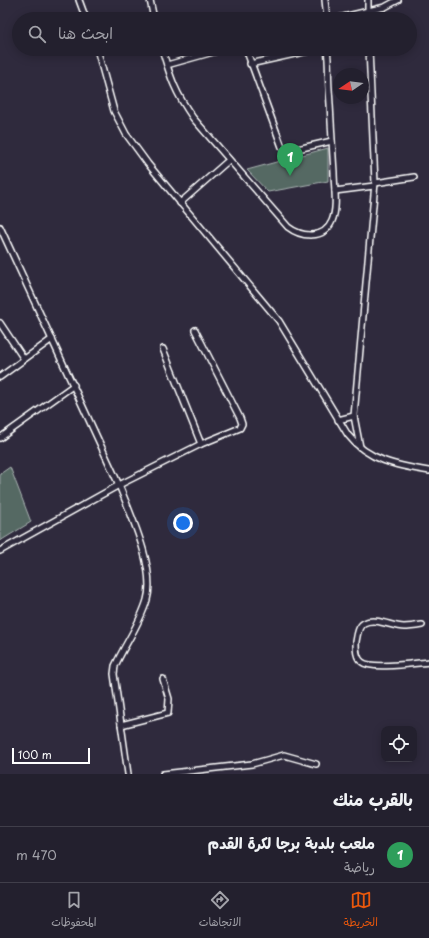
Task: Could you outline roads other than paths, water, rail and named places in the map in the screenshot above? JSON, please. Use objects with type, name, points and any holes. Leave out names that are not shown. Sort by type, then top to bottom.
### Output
[{"type":"street","points":[[79,0],[83,12]]},
{"type":"street","points":[[150,0],[153,12]]},
{"type":"street","points":[[325,0],[326,12]]},
{"type":"street","points":[[368,0],[368,11]]},
{"type":"street","points":[[364,12],[385,7],[398,0]]},
{"type":"street","points":[[99,56],[114,111],[120,123],[136,147],[180,203],[279,321],[338,420],[355,444],[380,459],[429,472]]},
{"type":"street","points":[[164,56],[170,78],[183,103],[229,160],[288,227],[299,234],[317,234],[330,226],[334,215],[327,56]]},
{"type":"street","points":[[167,65],[199,56]]},
{"type":"street","points":[[248,56],[283,148],[288,150],[332,141]]},
{"type":"street","points":[[250,64],[286,56]]},
{"type":"street","points":[[360,447],[354,416],[374,185],[369,56]]},
{"type":"street","points":[[180,203],[229,160]]},
{"type":"street","points":[[334,191],[414,178]]},
{"type":"street","points":[[0,227],[119,485],[142,548],[149,582],[147,598],[140,619],[114,671],[115,690],[128,774]]},
{"type":"street","points":[[0,323],[24,359]]},
{"type":"street","points":[[0,551],[119,485],[201,444],[238,430],[241,427],[242,423],[195,330]]},
{"type":"street","points":[[0,377],[52,339]]},
{"type":"street","points":[[163,349],[201,444]]},
{"type":"street","points":[[0,438],[74,385]]},
{"type":"street","points":[[338,420],[354,416]]},
{"type":"street","points":[[422,625],[405,627],[375,622],[364,623],[361,626],[357,637],[356,648],[360,660],[365,664],[378,666],[429,662]]},
{"type":"street","points":[[121,725],[168,713],[169,699],[163,679]]},
{"type":"street","points":[[162,774],[252,764],[284,755],[316,764]]},
{"type":"place","name":"ملعب بلدبة برجا لكرة القدم","points":[[290,176]]}]
